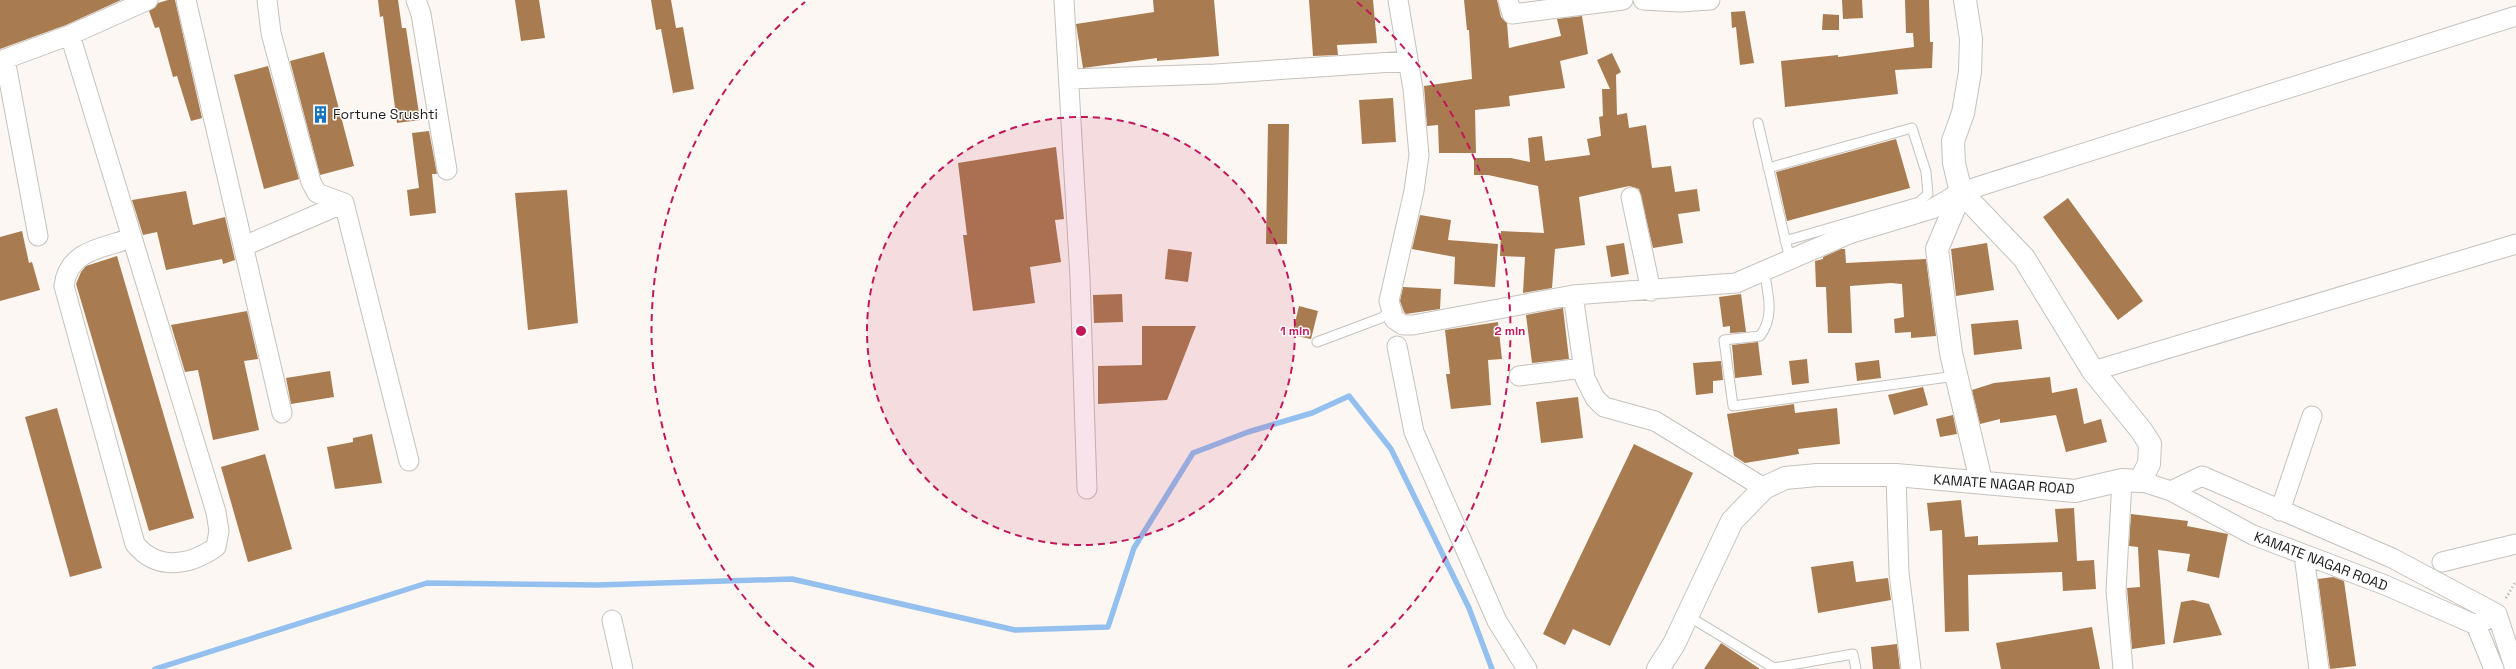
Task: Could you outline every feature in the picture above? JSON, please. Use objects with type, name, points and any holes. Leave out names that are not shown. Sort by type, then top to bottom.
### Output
[{"type":"street","points":[[38,236],[6,59],[70,35],[148,0]]},
{"type":"street","points":[[186,0],[282,414]]},
{"type":"street","points":[[267,0],[271,33],[311,182],[317,192],[344,203]]},
{"type":"street","points":[[416,0],[421,14],[447,170]]},
{"type":"street","points":[[1064,0],[1080,278],[1087,489]]},
{"type":"street","points":[[1398,0],[1418,127],[1419,155],[1409,212],[1390,291],[1390,311],[1394,319],[1403,325],[1413,325],[1572,295],[1736,283],[1849,234],[1932,209],[1961,192],[2516,16]]},
{"type":"street","points":[[1508,0],[1512,14],[1623,0]]},
{"type":"street","points":[[1643,0],[1680,2],[1710,0]]},
{"type":"street","points":[[1965,0],[1971,39],[1970,72],[1963,114],[1953,140],[1954,163],[1961,192],[2024,258],[2093,371],[2141,430],[2150,444],[2149,464],[2131,481],[2116,591],[2123,669]]},
{"type":"street","points":[[70,35],[216,512],[219,531],[216,547],[202,557],[185,562],[163,562],[144,555],[134,544],[64,286],[66,273],[71,264],[80,256],[132,238]]},
{"type":"street","points":[[1069,79],[1215,74],[1408,61]]},
{"type":"street","points":[[1961,192],[1937,249],[1951,353],[1981,481]]},
{"type":"street","points":[[1631,197],[1651,290]]},
{"type":"street","points":[[244,246],[344,203]]},
{"type":"street","points":[[344,203],[410,461]]},
{"type":"street","points":[[2093,371],[2516,244]]},
{"type":"street","points":[[1572,295],[1583,368],[1588,388],[1604,407],[1655,421],[1764,488]]},
{"type":"street","points":[[1397,346],[1414,432],[1498,621],[1527,669]]},
{"type":"street","points":[[1519,376],[1583,368]]},
{"type":"street","points":[[2280,511],[2312,416]]},
{"type":"street","name":"KAMATE NAGAR ROAD","points":[[1658,669],[1674,644],[1732,521],[1764,488],[1785,478],[1817,475],[1896,475],[1981,481],[2075,491],[2131,481],[2171,490],[2253,535],[2385,585],[2476,625]]},
{"type":"street","points":[[1896,475],[1899,573],[1911,669]]},
{"type":"street","points":[[2171,490],[2202,476],[2280,511],[2392,558],[2497,614],[2515,669]]},
{"type":"street","points":[[2442,562],[2516,544]]},
{"type":"street","points":[[2304,555],[2319,669]]},
{"type":"street","points":[[2494,669],[2476,625],[2497,614]]},
{"type":"street","points":[[612,620],[623,669]]},
{"type":"lane","points":[[1758,123],[1790,260]]},
{"type":"lane","points":[[1768,168],[1912,128],[1926,172],[1928,194],[1919,202],[1785,241]]},
{"type":"lane","points":[[1764,271],[1770,303],[1765,328],[1760,336],[1724,340],[1733,406],[1956,376]]},
{"type":"lane","points":[[1317,342],[1382,318],[1390,311]]},
{"type":"lane","points":[[1688,616],[1774,668],[1853,654],[1856,669]]},
{"type":"path","points":[[2511,588],[2516,588]]},
{"type":"building","points":[[0,0],[121,0],[66,25],[0,49]]},
{"type":"building","points":[[168,0],[175,0],[202,118],[191,121],[177,76],[173,77],[159,27],[155,28],[149,11],[158,3]]},
{"type":"building","points":[[378,0],[398,0],[402,28],[406,28],[420,120],[397,123],[383,16],[380,17]]},
{"type":"building","points":[[515,0],[539,0],[545,38],[521,41]]},
{"type":"building","points":[[651,0],[671,0],[676,28],[683,27],[694,89],[673,93],[661,29],[656,30]]},
{"type":"building","points":[[1153,0],[1214,0],[1219,56],[1157,61],[1157,58],[1083,68],[1076,24],[1154,12]]},
{"type":"building","points":[[1309,0],[1373,0],[1377,43],[1337,45],[1338,55],[1313,56]]},
{"type":"building","points":[[1464,0],[1497,0],[1501,17],[1507,23],[1509,48],[1561,36],[1557,19],[1582,16],[1588,54],[1560,61],[1565,88],[1509,96],[1510,106],[1475,110],[1476,153],[1439,153],[1438,125],[1427,126],[1424,86],[1472,79],[1469,30],[1467,30]]},
{"type":"building","points":[[1842,0],[1862,0],[1863,18],[1843,19]]},
{"type":"building","points":[[1905,0],[1929,0],[1930,42],[1933,42],[1932,68],[1895,70],[1898,94],[1785,107],[1781,61],[1838,55],[1838,57],[1914,47],[1913,33],[1906,33]]},
{"type":"building","points":[[1745,11],[1754,63],[1740,65],[1736,27],[1732,28],[1731,12]]},
{"type":"building","points":[[1823,14],[1839,15],[1839,30],[1822,30]]},
{"type":"building","name":"Fortune Srushti","points":[[324,52],[354,166],[320,175],[290,61]]},
{"type":"building","points":[[1612,53],[1621,72],[1616,75],[1617,115],[1627,113],[1629,128],[1646,125],[1652,168],[1671,166],[1675,192],[1697,189],[1700,211],[1678,214],[1683,243],[1653,248],[1639,189],[1629,186],[1579,197],[1585,245],[1555,249],[1552,288],[1523,293],[1525,257],[1500,256],[1501,231],[1544,233],[1538,186],[1488,175],[1474,175],[1474,158],[1511,158],[1530,162],[1528,138],[1542,136],[1545,161],[1590,155],[1587,139],[1601,136],[1599,117],[1603,116],[1602,89],[1610,89],[1597,60]]},
{"type":"building","points":[[268,66],[299,179],[264,189],[234,75]]},
{"type":"building","points":[[1393,98],[1396,142],[1362,144],[1359,100]]},
{"type":"building","points":[[1268,124],[1289,124],[1287,244],[1266,244]]},
{"type":"building","points":[[429,131],[437,174],[432,174],[436,213],[410,216],[407,190],[419,188],[412,133]]},
{"type":"building","points":[[1896,139],[1910,188],[1787,221],[1776,172]]},
{"type":"building","points":[[1056,147],[1064,219],[1055,220],[1061,262],[1030,267],[1035,303],[973,311],[963,235],[967,235],[958,163]]},
{"type":"building","points":[[567,190],[578,323],[528,330],[515,193]]},
{"type":"building","points":[[186,191],[193,225],[225,217],[235,260],[223,264],[222,259],[166,270],[157,232],[143,235],[132,200]]},
{"type":"building","points":[[2068,198],[2143,301],[2118,320],[2043,217]]},
{"type":"building","points":[[1420,215],[1451,220],[1448,240],[1498,244],[1495,287],[1454,284],[1455,257],[1412,249]]},
{"type":"building","points":[[22,231],[29,263],[32,262],[40,290],[0,301],[0,237]]},
{"type":"building","points":[[1624,243],[1629,274],[1611,277],[1606,246]]},
{"type":"building","points":[[1987,243],[1994,290],[1956,296],[1951,249]]},
{"type":"building","points":[[1168,249],[1192,252],[1188,282],[1165,279]]},
{"type":"building","points":[[1841,249],[1845,249],[1846,263],[1926,259],[1936,336],[1911,338],[1911,332],[1895,333],[1894,319],[1904,317],[1902,284],[1891,283],[1850,286],[1852,333],[1828,333],[1826,287],[1816,287],[1815,261],[1823,259],[1823,257]]},
{"type":"building","points":[[117,256],[194,518],[149,531],[76,284],[81,272],[86,266]]},
{"type":"building","points":[[1403,287],[1441,289],[1440,309],[1406,314],[1400,301]]},
{"type":"building","points":[[1122,294],[1123,322],[1094,323],[1093,295]]},
{"type":"building","points":[[1741,294],[1746,332],[1730,333],[1730,326],[1723,327],[1719,297]]},
{"type":"building","points":[[1299,306],[1318,311],[1311,339],[1292,335]]},
{"type":"building","points":[[1563,308],[1569,359],[1532,363],[1526,315]]},
{"type":"building","points":[[247,311],[258,359],[244,361],[259,430],[213,440],[198,370],[185,372],[171,325]]},
{"type":"building","points":[[2018,320],[2022,349],[1974,355],[1971,324]]},
{"type":"building","points":[[1498,322],[1502,359],[1488,360],[1491,405],[1451,409],[1446,374],[1450,374],[1445,330]]},
{"type":"building","points":[[1142,326],[1196,326],[1167,400],[1098,404],[1098,366],[1142,365]]},
{"type":"building","points":[[1758,342],[1762,375],[1735,378],[1732,345]]},
{"type":"building","points":[[1807,359],[1809,383],[1792,385],[1789,361]]},
{"type":"building","points":[[1879,360],[1881,378],[1857,381],[1855,363]]},
{"type":"building","points":[[1721,361],[1723,380],[1713,381],[1713,393],[1696,395],[1693,363]]},
{"type":"building","points":[[330,371],[334,397],[291,404],[286,378]]},
{"type":"building","points":[[2050,377],[2052,393],[2077,388],[2084,424],[2101,419],[2107,442],[2066,452],[2056,415],[2000,423],[2000,419],[1980,424],[1972,390],[1994,383]]},
{"type":"building","points":[[1923,387],[1928,405],[1894,415],[1888,395]]},
{"type":"building","points":[[1578,397],[1583,438],[1541,443],[1536,402]]},
{"type":"building","points":[[1794,404],[1795,413],[1837,408],[1840,444],[1798,449],[1799,454],[1745,463],[1734,456],[1727,414]]},
{"type":"building","points":[[57,408],[102,568],[70,577],[25,417]]},
{"type":"building","points":[[1953,415],[1957,434],[1940,437],[1936,419]]},
{"type":"building","points":[[372,434],[382,483],[335,489],[327,447],[353,442],[353,438]]},
{"type":"building","points":[[1634,444],[1693,473],[1610,646],[1573,629],[1565,645],[1543,634]]},
{"type":"building","points":[[265,454],[292,549],[248,562],[221,467]]},
{"type":"building","points":[[1961,500],[1965,537],[1978,536],[1978,545],[2058,542],[2055,509],[2074,508],[2077,561],[2094,560],[2096,589],[2063,591],[2062,572],[1968,575],[1969,631],[1945,632],[1942,530],[1930,531],[1927,503]]},
{"type":"building","points":[[2131,514],[2188,521],[2187,526],[2228,534],[2219,578],[2187,571],[2190,554],[2158,550],[2165,644],[2132,649],[2127,588],[2140,587],[2138,547],[2129,546]]},
{"type":"building","points":[[1853,561],[1856,582],[1888,578],[1891,600],[1818,613],[1811,567]]},
{"type":"building","points":[[2333,577],[2344,581],[2356,666],[2330,669],[2318,579]]},
{"type":"building","points":[[2193,600],[2209,604],[2222,635],[2173,643],[2181,602]]},
{"type":"building","points":[[2092,627],[2100,669],[2001,669],[1996,643]]},
{"type":"building","points":[[1721,643],[1760,669],[1704,669]]},
{"type":"building","points":[[1897,644],[1900,669],[1873,669],[1871,647]]},
{"type":"waterway","points":[[155,669],[427,583],[598,585],[792,579],[1015,630],[1108,627],[1134,548],[1193,453],[1248,432],[1312,413],[1349,396],[1391,449],[1469,608],[1492,669]]},
{"type":"place","name":"Fortune Srushti","points":[[320,114]]}]
